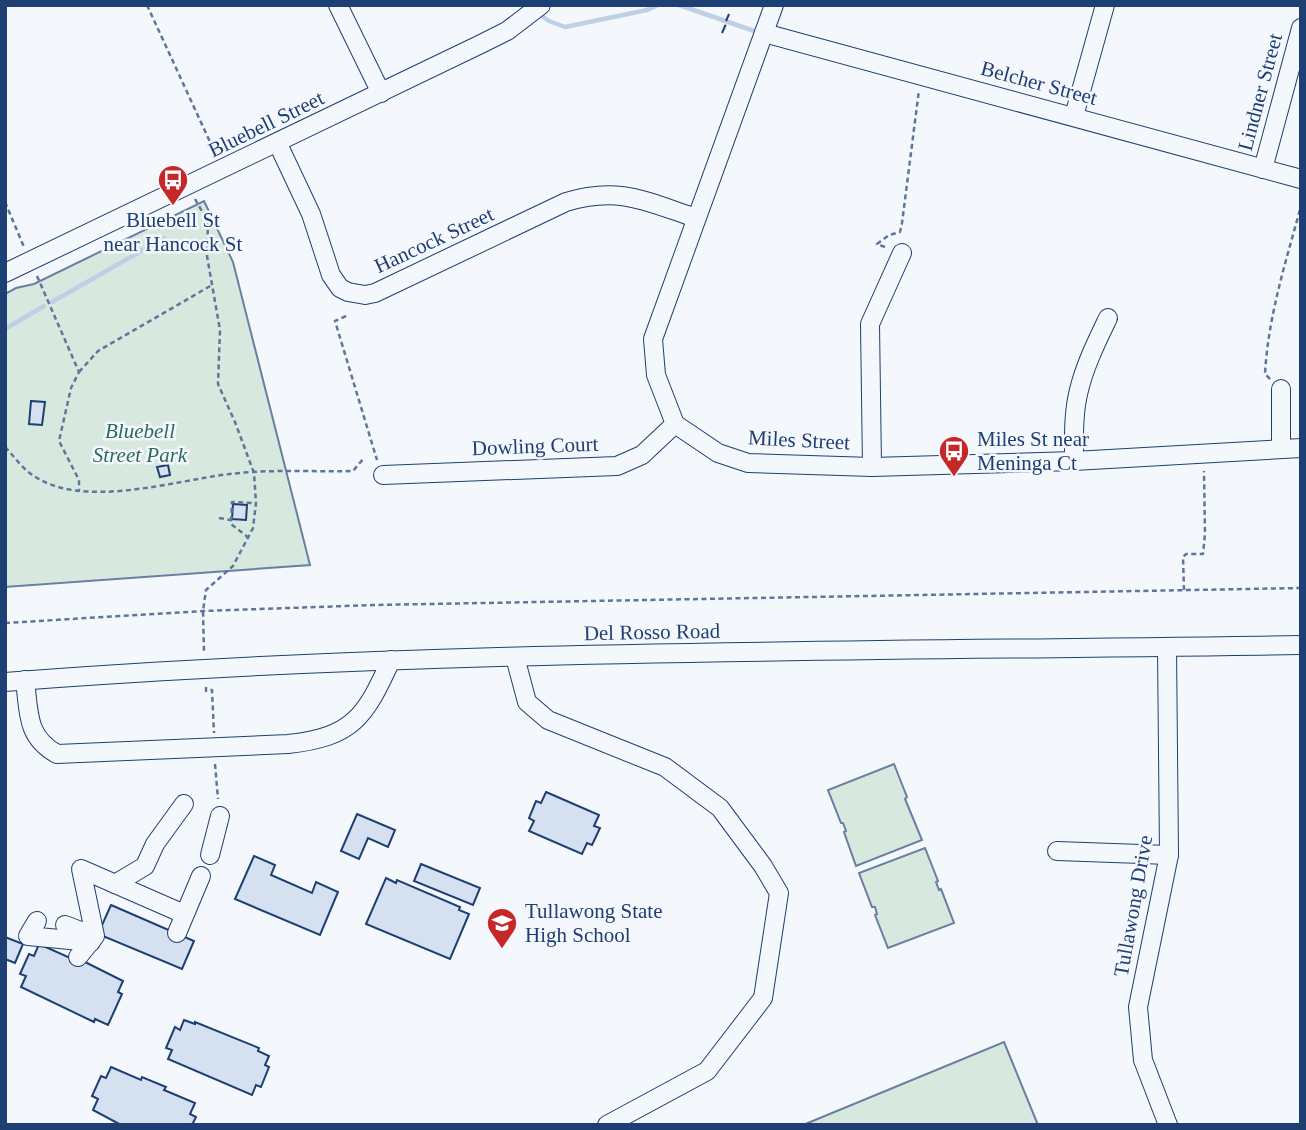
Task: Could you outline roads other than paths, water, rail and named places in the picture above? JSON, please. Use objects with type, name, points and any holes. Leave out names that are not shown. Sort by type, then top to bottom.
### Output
[{"type":"street","points":[[338,5],[381,93]]},
{"type":"street","name":"Bluebell Street","points":[[5,273],[278,144],[507,31],[541,5]]},
{"type":"street","points":[[675,424],[656,375],[653,339],[774,5]]},
{"type":"street","points":[[1074,116],[1105,5]]},
{"type":"street","name":"Lindner Street","points":[[1263,169],[1301,28]]},
{"type":"street","name":"Belcher Street","points":[[764,33],[1301,179]]},
{"type":"street","name":"Hancock Street","points":[[278,144],[311,214],[331,275],[340,289],[356,294],[375,293],[566,202],[588,196],[631,196],[696,218]]},
{"type":"street","points":[[872,467],[870,324],[902,253]]},
{"type":"street","points":[[1074,461],[1074,420],[1079,390],[1089,358],[1108,318]]},
{"type":"street","points":[[1280,448],[1281,389]]},
{"type":"street","name":"Miles Street","points":[[675,424],[718,453],[748,463],[872,467],[1074,461],[1301,448]]},
{"type":"street","name":"Dowling Court","points":[[383,475],[617,466],[642,455],[675,424]]},
{"type":"street","name":"Del Rosso Road","points":[[5,682],[391,660],[1301,645]]},
{"type":"street","name":"Tullawong Drive","points":[[1167,647],[1169,855],[1138,1007],[1143,1060],[1168,1125]]},
{"type":"street","points":[[515,657],[527,702],[548,720],[665,767],[720,808],[763,866],[779,893],[764,998],[707,1071],[607,1125]]},
{"type":"street","points":[[25,680],[31,726],[45,747],[57,754],[288,744],[316,741],[335,735],[354,723],[368,705],[391,660]]},
{"type":"street","points":[[115,884],[145,866],[155,844],[184,804]]},
{"type":"street","points":[[210,855],[220,816]]},
{"type":"street","points":[[1057,851],[1169,855]]},
{"type":"street","points":[[78,957],[93,939],[81,869],[184,914]]},
{"type":"street","points":[[177,933],[201,876]]},
{"type":"street","points":[[37,921],[28,936],[93,939]]},
{"type":"street","points":[[65,925],[93,939]]},
{"type":"waterway","points":[[539,14],[565,27],[647,10],[658,5]]},
{"type":"waterway","points":[[679,5],[760,33]]},
{"type":"waterway","points":[[52,302],[164,238]]},
{"type":"waterway","points":[[5,329],[44,306]]},
{"type":"place","name":"Bluebell St near Hancock St","points":[[173,207]]},
{"type":"place","name":"Miles St near Meninga Ct","points":[[954,478]]},
{"type":"place","name":"Tullawong State High School","points":[[502,950]]},
{"type":"park label","name":"Bluebell Street Park","points":[[140,443]]}]
